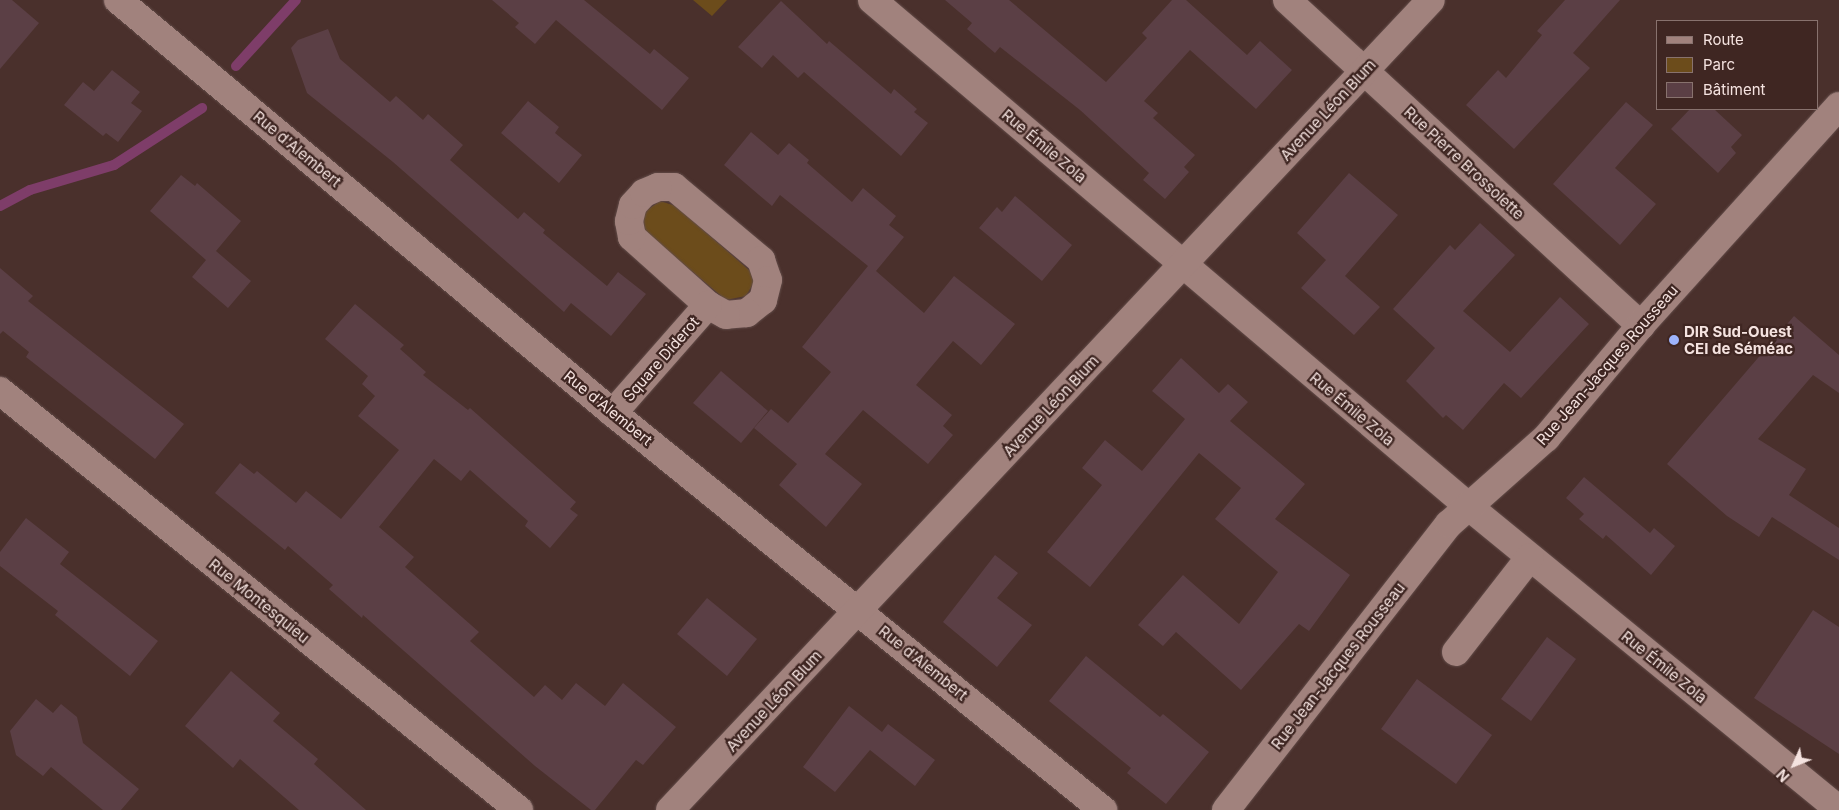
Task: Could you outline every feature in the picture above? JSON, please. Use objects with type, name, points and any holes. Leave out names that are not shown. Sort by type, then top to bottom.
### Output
[{"type":"street","name":"Rue d'Alembert","points":[[118,0],[613,413],[1103,810]]},
{"type":"street","name":"Rue Émile Zola","points":[[872,0],[1182,266],[1468,506],[1839,810]]},
{"type":"street","name":"Rue Pierre Brossolette","points":[[1287,0],[1641,325]]},
{"type":"street","name":"Avenue Léon Blum","points":[[670,810],[1431,0]]},
{"type":"street","name":"Rue Jean-Jacques Rousseau","points":[[1226,810],[1448,524],[1546,438],[1641,325],[1839,106]]},
{"type":"street","name":"Square Diderot","points":[[658,187],[674,187],[761,260],[768,280],[763,300],[747,314],[726,315],[708,305],[632,236],[629,221],[633,205],[644,193],[658,187]]},
{"type":"street","name":"Square Diderot","points":[[613,413],[708,305]]},
{"type":"street","name":"Rue Montesquieu","points":[[0,391],[519,810]]},
{"type":"street","points":[[1456,652],[1530,557]]},
{"type":"green space","points":[[693,0],[727,0],[712,16]]},
{"type":"green space","points":[[660,201],[676,206],[750,271],[754,282],[746,296],[726,300],[645,232],[643,213]]},
{"type":"building","points":[[0,0],[12,0],[39,23],[0,69]]},
{"type":"building","points":[[492,0],[584,0],[650,54],[654,49],[689,78],[662,110],[556,20],[535,44],[515,27],[519,23]]},
{"type":"building","points":[[945,0],[1009,0],[1106,82],[1147,38],[1142,33],[1172,0],[1186,0],[1247,55],[1260,41],[1292,70],[1256,109],[1190,50],[1144,101],[1158,113],[1153,118],[1195,155],[1184,167],[1189,172],[1165,199],[1143,180],[1149,173],[1080,110],[1000,47],[995,53],[967,29],[972,23]]},
{"type":"building","points":[[1565,0],[1620,0],[1573,53],[1590,68],[1514,149],[1466,105],[1498,70],[1506,78],[1542,35],[1537,31]]},
{"type":"building","points":[[781,1],[827,44],[829,41],[891,94],[894,89],[917,109],[914,112],[928,123],[901,156],[804,72],[798,78],[773,55],[762,68],[738,47]]},
{"type":"building","points":[[328,29],[340,59],[390,102],[396,96],[423,120],[428,114],[463,145],[450,160],[518,219],[524,212],[545,230],[543,233],[607,286],[618,272],[646,294],[611,336],[571,303],[564,312],[393,162],[307,93],[291,48],[298,40]]},
{"type":"building","points":[[112,70],[140,92],[131,103],[142,111],[118,142],[106,133],[103,136],[64,105],[83,82],[94,91]]},
{"type":"building","points":[[528,101],[559,127],[555,133],[582,155],[559,183],[501,133]]},
{"type":"building","points":[[1626,102],[1653,125],[1615,168],[1656,204],[1620,245],[1553,184]]},
{"type":"building","points":[[1689,110],[1715,110],[1742,135],[1731,147],[1736,153],[1718,173],[1671,129]]},
{"type":"building","points":[[751,132],[778,155],[789,143],[809,160],[807,163],[852,202],[863,188],[896,216],[889,225],[904,237],[876,271],[924,313],[954,276],[1015,324],[981,365],[953,341],[916,385],[952,415],[943,426],[953,435],[928,464],[863,410],[825,454],[862,484],[826,527],[779,485],[797,464],[754,428],[771,409],[788,423],[831,372],[802,347],[868,266],[780,195],[772,206],[724,165]]},
{"type":"building","points":[[1349,173],[1398,215],[1345,276],[1380,307],[1354,335],[1301,288],[1326,260],[1297,233]]},
{"type":"building","points":[[181,175],[195,186],[197,183],[241,221],[216,251],[251,281],[228,308],[192,277],[206,260],[150,211]]},
{"type":"building","points":[[1015,196],[1072,245],[1042,281],[979,228],[997,207],[1002,212]]},
{"type":"building","points":[[1480,223],[1515,255],[1463,311],[1510,352],[1560,297],[1589,324],[1521,398],[1504,383],[1463,430],[1446,415],[1443,418],[1406,381],[1435,348],[1393,309],[1450,245],[1455,250]]},
{"type":"building","points":[[0,268],[33,296],[28,301],[184,424],[155,459],[26,357],[29,352],[3,331],[0,334]]},
{"type":"building","points":[[355,304],[404,345],[400,349],[426,372],[423,375],[468,410],[470,408],[576,502],[570,509],[578,515],[550,548],[525,526],[528,521],[470,470],[461,481],[434,459],[379,527],[414,557],[405,567],[479,632],[470,641],[534,697],[545,685],[562,700],[576,683],[605,706],[623,683],[676,727],[643,765],[636,760],[595,810],[591,810],[535,766],[363,615],[362,618],[329,589],[333,585],[288,546],[285,550],[215,493],[240,463],[254,474],[257,471],[296,503],[306,491],[341,519],[399,450],[358,416],[375,396],[362,384],[368,376],[325,339]]},
{"type":"building","points":[[1794,316],[1839,355],[1839,393],[1813,375],[1758,439],[1806,469],[1789,495],[1839,528],[1839,560],[1772,517],[1759,537],[1727,516],[1667,464]]},
{"type":"building","points":[[1181,358],[1219,393],[1228,384],[1248,402],[1230,421],[1305,484],[1275,519],[1350,575],[1309,631],[1299,624],[1241,690],[1176,632],[1163,646],[1138,625],[1183,575],[1239,624],[1278,572],[1215,519],[1241,488],[1199,453],[1090,587],[1047,552],[1102,485],[1082,468],[1105,440],[1142,471],[1185,419],[1152,391]]},
{"type":"building","points":[[721,371],[768,411],[741,443],[693,403]]},
{"type":"building","points":[[1584,477],[1650,533],[1654,528],[1675,546],[1651,575],[1606,535],[1603,539],[1579,519],[1584,514],[1566,498]]},
{"type":"building","points":[[26,518],[69,552],[60,564],[158,641],[130,676],[55,615],[58,611],[0,566],[0,552]]},
{"type":"building","points":[[995,555],[1018,573],[997,598],[1032,625],[997,667],[943,622]]},
{"type":"building","points":[[707,598],[757,639],[727,676],[677,634]]},
{"type":"building","points":[[1813,610],[1839,627],[1839,754],[1754,698]]},
{"type":"building","points":[[1547,637],[1576,659],[1531,721],[1501,699]]},
{"type":"building","points":[[1086,656],[1160,717],[1163,714],[1209,752],[1166,804],[1127,773],[1131,768],[1049,701]]},
{"type":"building","points":[[231,671],[280,713],[273,721],[318,759],[314,764],[366,810],[299,810],[240,759],[233,768],[185,726]]},
{"type":"building","points":[[1417,679],[1492,735],[1456,784],[1381,729]]},
{"type":"building","points":[[36,699],[53,713],[61,704],[77,717],[83,743],[139,789],[121,810],[103,810],[51,767],[43,776],[16,755],[10,731]]},
{"type":"building","points":[[849,706],[882,732],[888,724],[935,760],[915,786],[870,750],[835,792],[803,767]]},
{"type":"waterway","points":[[236,66],[296,0]]},
{"type":"waterway","points":[[0,206],[30,190],[114,165],[202,108]]},
{"type":"place","name":"DIR Sud-Ouest CEI de Séméac","points":[[1674,340]]}]
